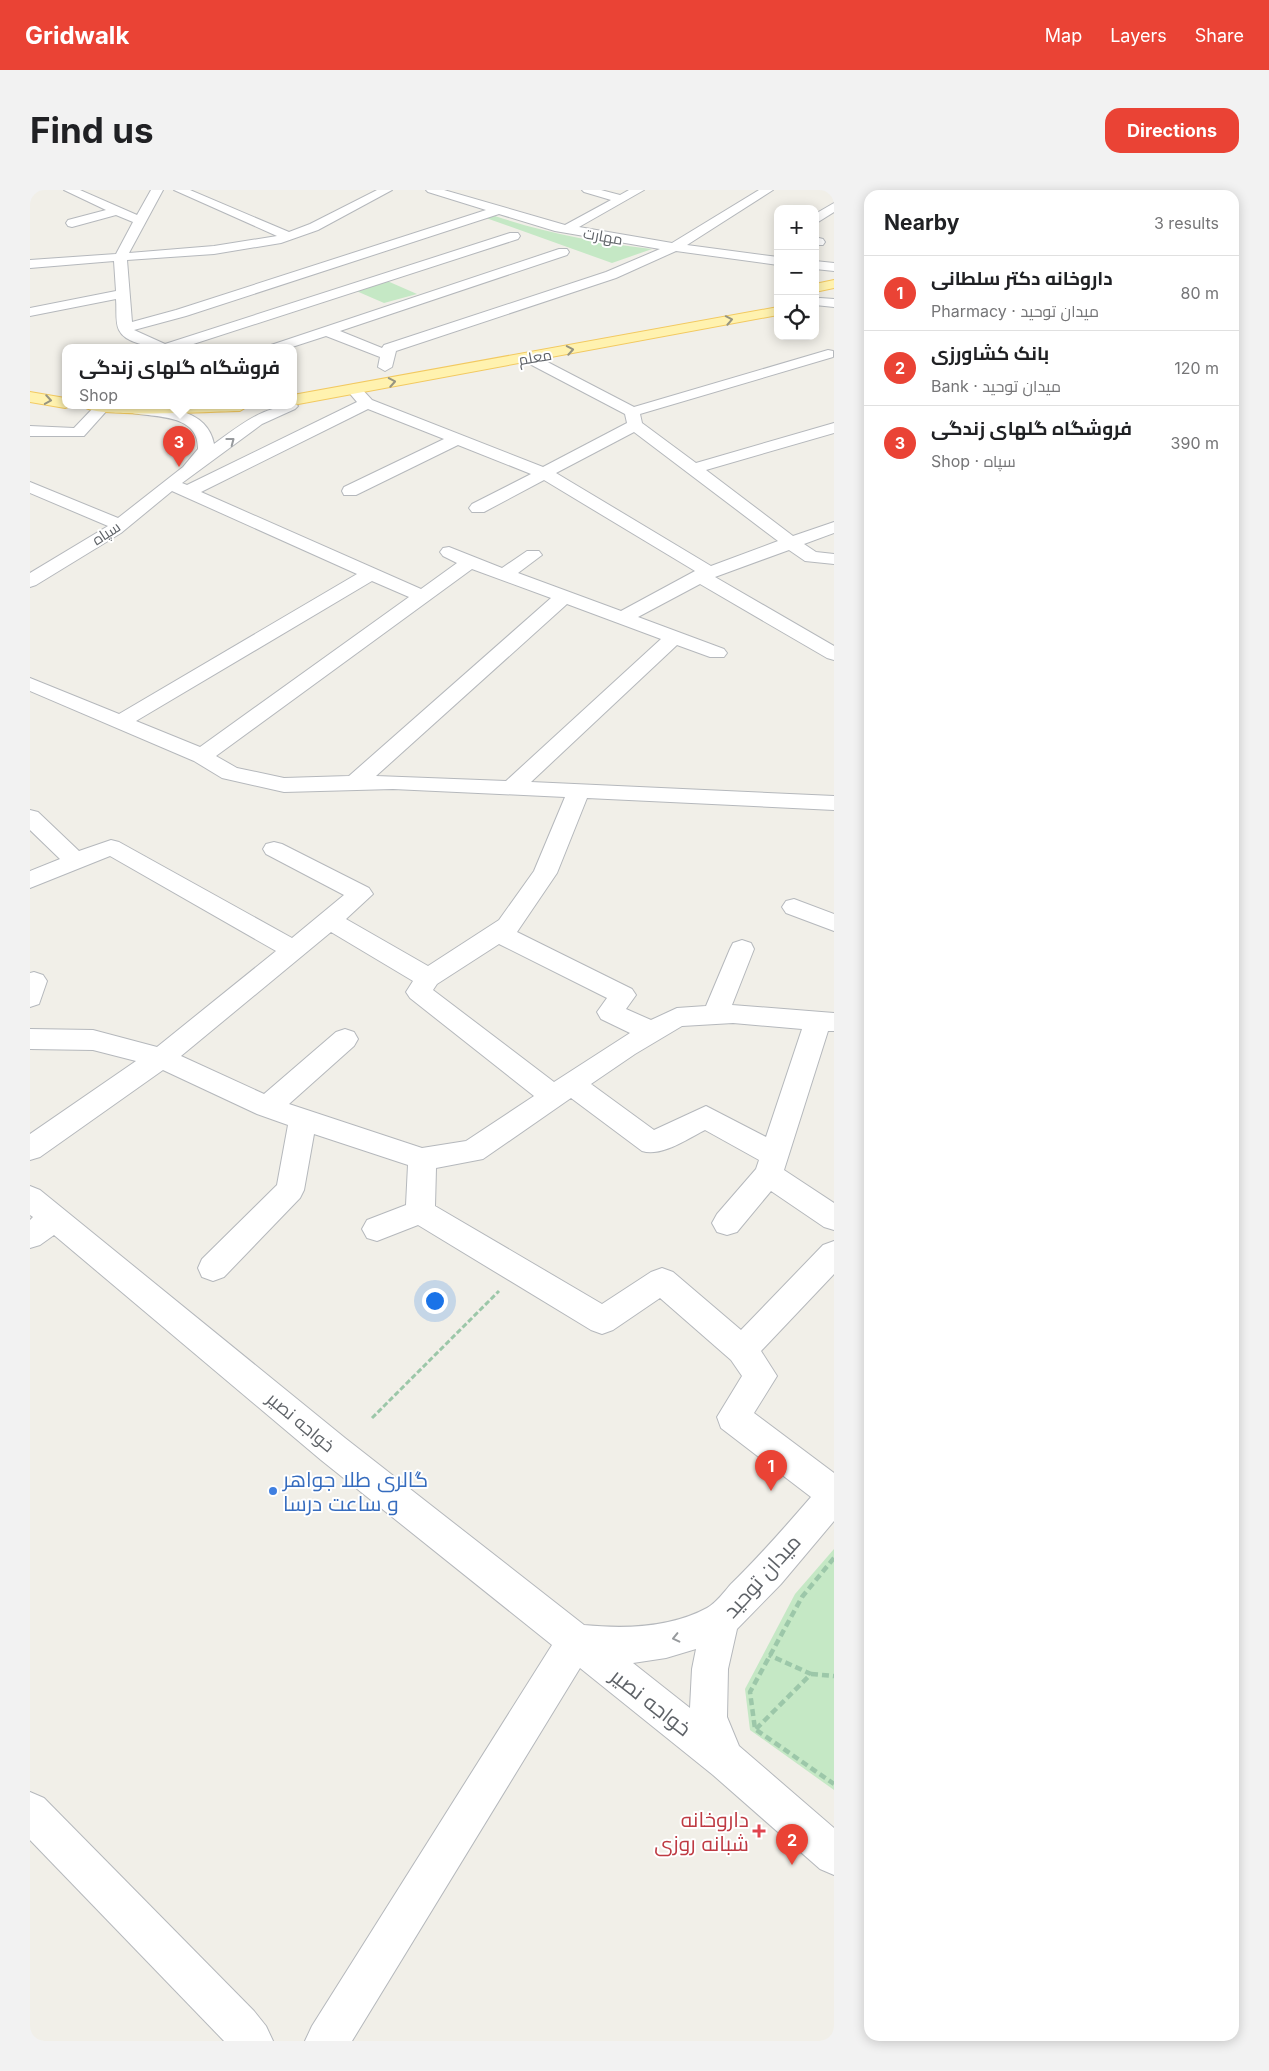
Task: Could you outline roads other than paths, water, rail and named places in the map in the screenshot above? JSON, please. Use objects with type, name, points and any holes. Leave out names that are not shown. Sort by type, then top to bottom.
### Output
[{"type":"main road","points":[[819,287],[834,284]]},
{"type":"main road","name":"معلم","points":[[297,399],[774,312]]},
{"type":"main road","points":[[605,344],[602,338],[605,333],[648,325],[670,317]]},
{"type":"main road","points":[[368,370],[386,361],[404,364]]},
{"type":"main road","points":[[30,397],[62,402]]},
{"type":"street","points":[[70,190],[140,221]]},
{"type":"street","points":[[126,330],[120,258],[157,190]]},
{"type":"street","points":[[180,190],[289,236]]},
{"type":"street","points":[[30,264],[214,250],[277,240],[314,227],[386,190]]},
{"type":"street","name":"مهارت","points":[[432,190],[567,229],[758,260],[774,261]]},
{"type":"street","points":[[588,190],[621,199]]},
{"type":"street","points":[[567,229],[638,190]]},
{"type":"street","points":[[326,331],[386,361],[389,348],[611,275],[674,247],[767,190]]},
{"type":"street","points":[[476,203],[493,196]]},
{"type":"street","points":[[819,217],[834,207]]},
{"type":"street","points":[[109,338],[126,330],[499,210]]},
{"type":"street","points":[[72,223],[117,211]]},
{"type":"street","points":[[418,236],[461,252]]},
{"type":"street","points":[[179,344],[514,236]]},
{"type":"street","points":[[758,260],[774,249]]},
{"type":"street","points":[[288,344],[563,252]]},
{"type":"street","points":[[819,265],[834,267]]},
{"type":"street","points":[[389,275],[435,295]]},
{"type":"street","points":[[340,291],[386,311]]},
{"type":"street","points":[[30,312],[123,294]]},
{"type":"street","points":[[410,303],[426,310]]},
{"type":"street","points":[[442,318],[458,325]]},
{"type":"street","points":[[126,330],[154,344]]},
{"type":"street","points":[[478,508],[544,473],[634,419],[828,354]]},
{"type":"street","points":[[529,358],[614,401],[693,468],[811,557],[834,559]]},
{"type":"street","points":[[354,389],[367,403],[544,473],[834,654]]},
{"type":"street","points":[[297,403],[318,396]]},
{"type":"street","points":[[178,485],[367,403]]},
{"type":"street","points":[[30,431],[78,433],[95,409]]},
{"type":"street","points":[[133,409],[177,416],[192,423],[202,432],[206,443],[205,452],[178,485]]},
{"type":"street","points":[[178,485],[256,421],[282,409]]},
{"type":"street","points":[[693,468],[834,428]]},
{"type":"street","points":[[350,492],[456,439]]},
{"type":"street","points":[[178,485],[370,574],[422,596]]},
{"type":"street","name":"سپاه","points":[[30,581],[120,525],[178,485]]},
{"type":"street","points":[[30,487],[120,525]]},
{"type":"street","points":[[622,618],[705,574],[834,527]]},
{"type":"street","points":[[449,552],[504,575],[717,653]]},
{"type":"street","points":[[504,575],[533,555]]},
{"type":"street","points":[[202,756],[470,562]]},
{"type":"street","points":[[119,722],[370,574]]},
{"type":"street","points":[[355,783],[564,597]]},
{"type":"street","points":[[511,788],[674,638]]},
{"type":"street","points":[[34,690],[202,756],[230,774],[284,785],[393,782],[834,803]]},
{"type":"street","points":[[579,791],[545,873],[508,926],[428,978],[419,992],[562,1090],[652,1143],[706,1117],[771,1164],[834,1218]]},
{"type":"street","points":[[30,817],[76,861]]},
{"type":"street","points":[[30,880],[111,847],[294,950]]},
{"type":"street","points":[[30,1149],[161,1058],[361,894],[274,849]]},
{"type":"street","points":[[794,907],[834,923]]},
{"type":"street","points":[[330,920],[428,978]]},
{"type":"street","points":[[498,932],[623,995],[610,1012],[652,1032]]},
{"type":"street","points":[[715,1015],[742,949]]},
{"type":"street","points":[[30,1039],[93,1040],[161,1058],[267,1107],[422,1159],[473,1151],[562,1090],[677,1017],[733,1014],[826,1022],[771,1164],[727,1223]]},
{"type":"street","points":[[267,1107],[344,1039]]},
{"type":"street","points":[[213,1268],[290,1190],[303,1119]]},
{"type":"street","points":[[420,1212],[422,1159]]},
{"type":"street","points":[[378,1229],[420,1212]]},
{"type":"street","points":[[420,1212],[602,1320],[662,1281],[742,1350],[761,1376],[733,1417],[834,1495]]},
{"type":"street","name":"خواجه نصیر","points":[[38,1217],[727,1762]]},
{"type":"street","points":[[742,1350],[834,1254]]},
{"type":"street","name":"میدان توحید","points":[[834,1495],[768,1572],[721,1620],[710,1669],[708,1718],[727,1762],[834,1854]]},
{"type":"street","name":"خواجه نصیر","points":[[575,1642],[618,1647],[652,1644],[687,1636],[721,1620]]},
{"type":"street","points":[[327,2041],[575,1642]]},
{"type":"street","points":[[30,1812],[239,2026],[251,2041]]},
{"type":"place","name":"فروشگاه گلهای زندگی","points":[[179,467]]},
{"type":"place","name":"گالری طلا جواهر و ساعت درسا","points":[[273,1491]]},
{"type":"place","name":"داروخانه دکتر سلطانی","points":[[771,1491]]},
{"type":"place","name":"داروخانه شبانه روزی","points":[[759,1831]]},
{"type":"place","name":"بانک کشاورزی","points":[[792,1865]]}]
